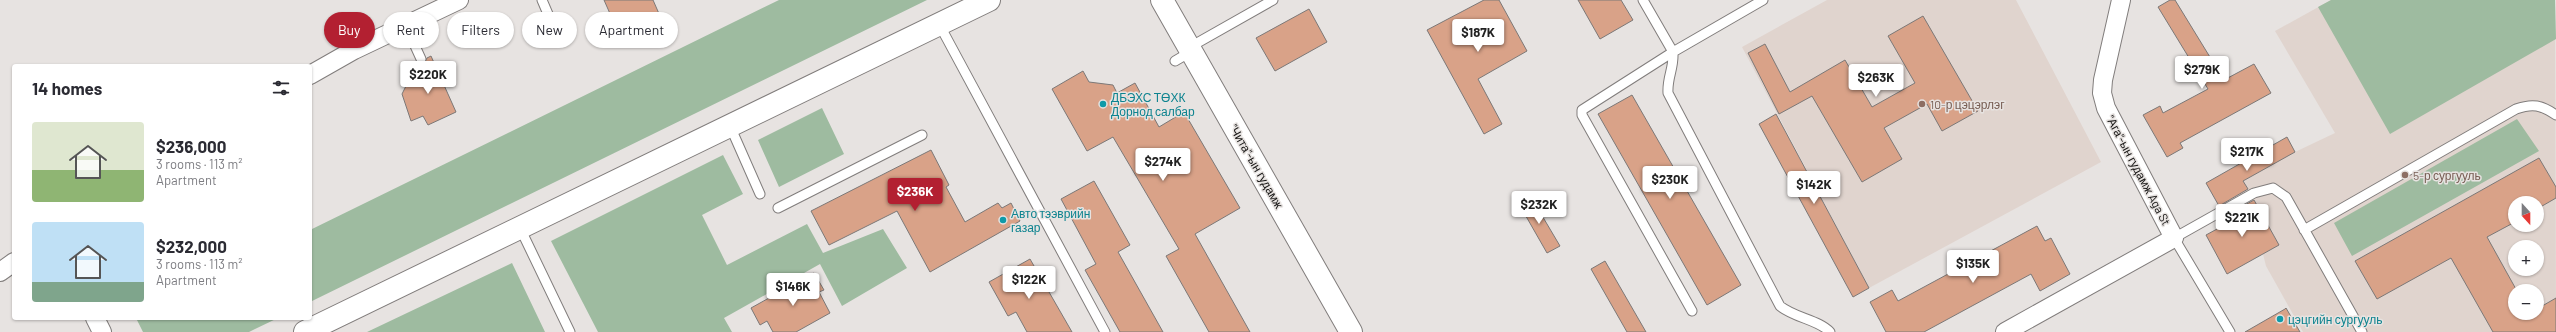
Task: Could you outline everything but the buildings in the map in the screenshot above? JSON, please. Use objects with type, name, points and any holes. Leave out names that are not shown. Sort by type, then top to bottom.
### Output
[{"type":"main road","points":[[305,332],[989,0]]},
{"type":"main road","name":"\"Чита\"-ын гудамж","points":[[1162,0],[1186,53],[1352,332]]},
{"type":"street","name":"\"Ага\"-ын гудамж Aga St","points":[[2005,332],[2174,238],[2106,108],[2102,93],[2102,80],[2121,0]]},
{"type":"street","points":[[433,12],[455,1]]},
{"type":"street","points":[[312,73],[383,38]]},
{"type":"street","points":[[0,272],[12,263]]},
{"type":"street","points":[[96,320],[102,332]]},
{"type":"lane","points":[[542,0],[547,12]]},
{"type":"lane","points":[[1186,53],[1273,0]]},
{"type":"lane","points":[[1643,0],[1673,52],[1674,67],[1667,82],[1668,93],[1780,306],[1791,315],[1822,326],[1830,332]]},
{"type":"lane","points":[[1692,311],[1582,115],[1582,110],[1673,52],[1763,0]]},
{"type":"lane","points":[[939,24],[1105,332]]},
{"type":"lane","points":[[415,48],[420,59]]},
{"type":"lane","points":[[2304,230],[2516,109],[2531,104],[2544,107],[2556,115]]},
{"type":"lane","points":[[730,126],[760,194]]},
{"type":"lane","points":[[778,208],[922,135]]},
{"type":"lane","points":[[2230,332],[2174,238],[2254,193],[2273,188],[2286,197],[2362,332]]},
{"type":"lane","points":[[520,228],[570,332]]},
{"type":"shaded area","name":"10-р цэцэрлэг","points":[[1827,0],[2016,0],[2101,162],[1869,288],[1742,47]]},
{"type":"shaded area","name":"5-р сургууль","points":[[2331,0],[2555,0],[2556,332],[2303,332],[2266,266],[2263,254],[2279,245],[2258,207],[2241,216],[2214,197],[2295,152],[2335,133],[2275,31]]},
{"type":"green space","points":[[779,0],[927,0],[312,301],[312,229]]},
{"type":"green space","points":[[2331,0],[2555,0],[2556,39],[2390,134],[2318,7]]},
{"type":"green space","points":[[822,108],[844,154],[779,187],[758,140]]},
{"type":"green space","points":[[2517,119],[2539,151],[2352,256],[2334,223]]},
{"type":"green space","points":[[723,155],[743,194],[702,215],[727,265],[807,224],[823,253],[883,229],[907,268],[842,306],[820,264],[724,318],[732,332],[598,332],[551,241]]},
{"type":"green space","points":[[512,263],[545,332],[367,332]]},
{"type":"green space","points":[[137,320],[274,320],[249,332],[143,332]]},
{"type":"place","name":"ДБЭХС ТӨХК Дорнод салбар","points":[[1103,104]]},
{"type":"place","name":"10-р цэцэрлэг","points":[[1922,104]]},
{"type":"place","name":"5-р сургууль","points":[[2405,175]]},
{"type":"place","name":"Авто тээврийн газар","points":[[1003,220]]},
{"type":"place","name":"цэцгийн сургууль","points":[[2280,319]]}]
